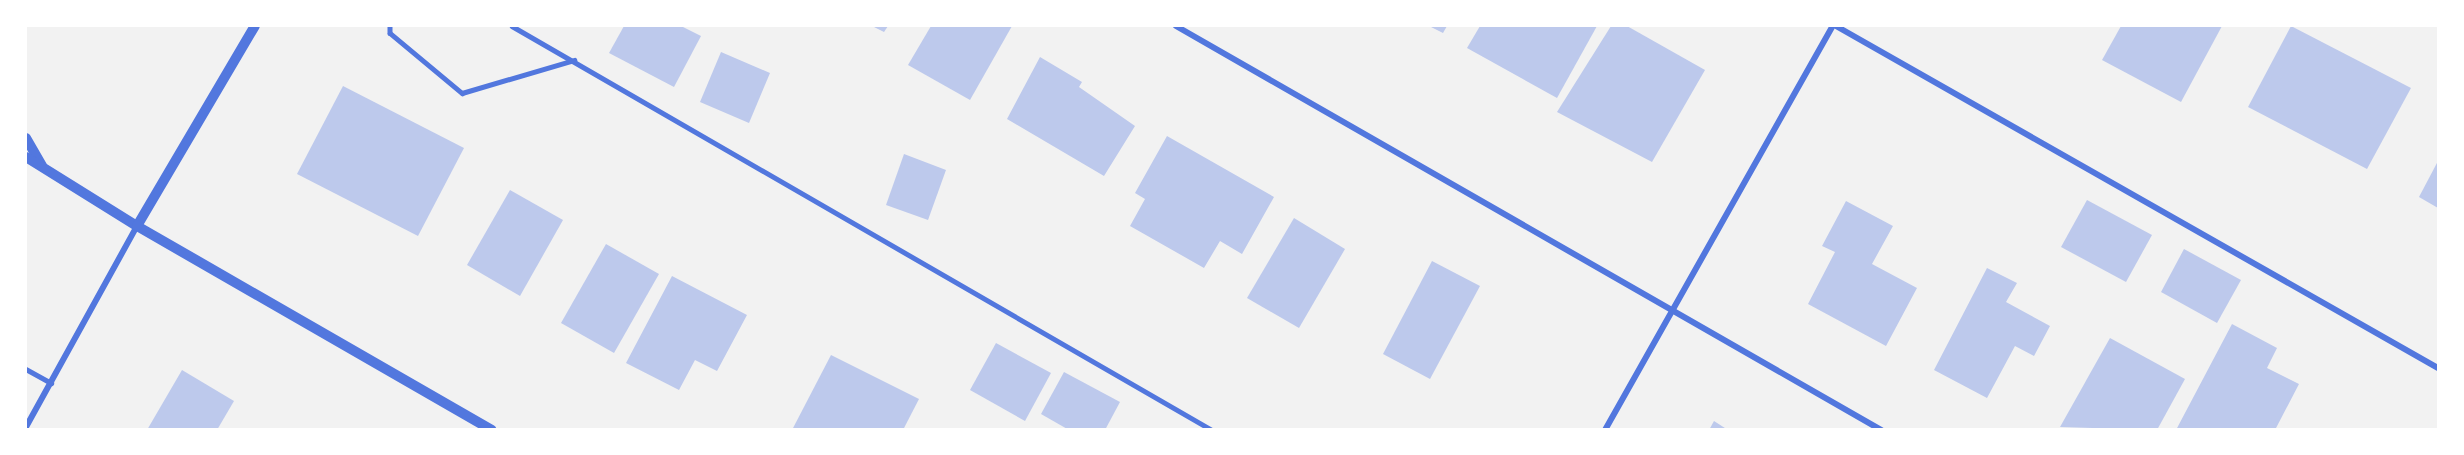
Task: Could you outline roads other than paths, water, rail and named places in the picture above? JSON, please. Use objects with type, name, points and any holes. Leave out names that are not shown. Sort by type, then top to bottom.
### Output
[{"type":"street","points":[[26,427],[137,226],[255,26]]},
{"type":"street","points":[[1176,26],[1881,429]]},
{"type":"street","points":[[1605,429],[1835,26],[2439,368]]},
{"type":"street","points":[[26,138],[42,166]]},
{"type":"street","points":[[26,157],[137,226],[492,429]]},
{"type":"lane","points":[[390,26],[390,33],[462,93],[574,60]]},
{"type":"lane","points":[[512,26],[1212,429]]},
{"type":"lane","points":[[26,369],[51,383]]}]
